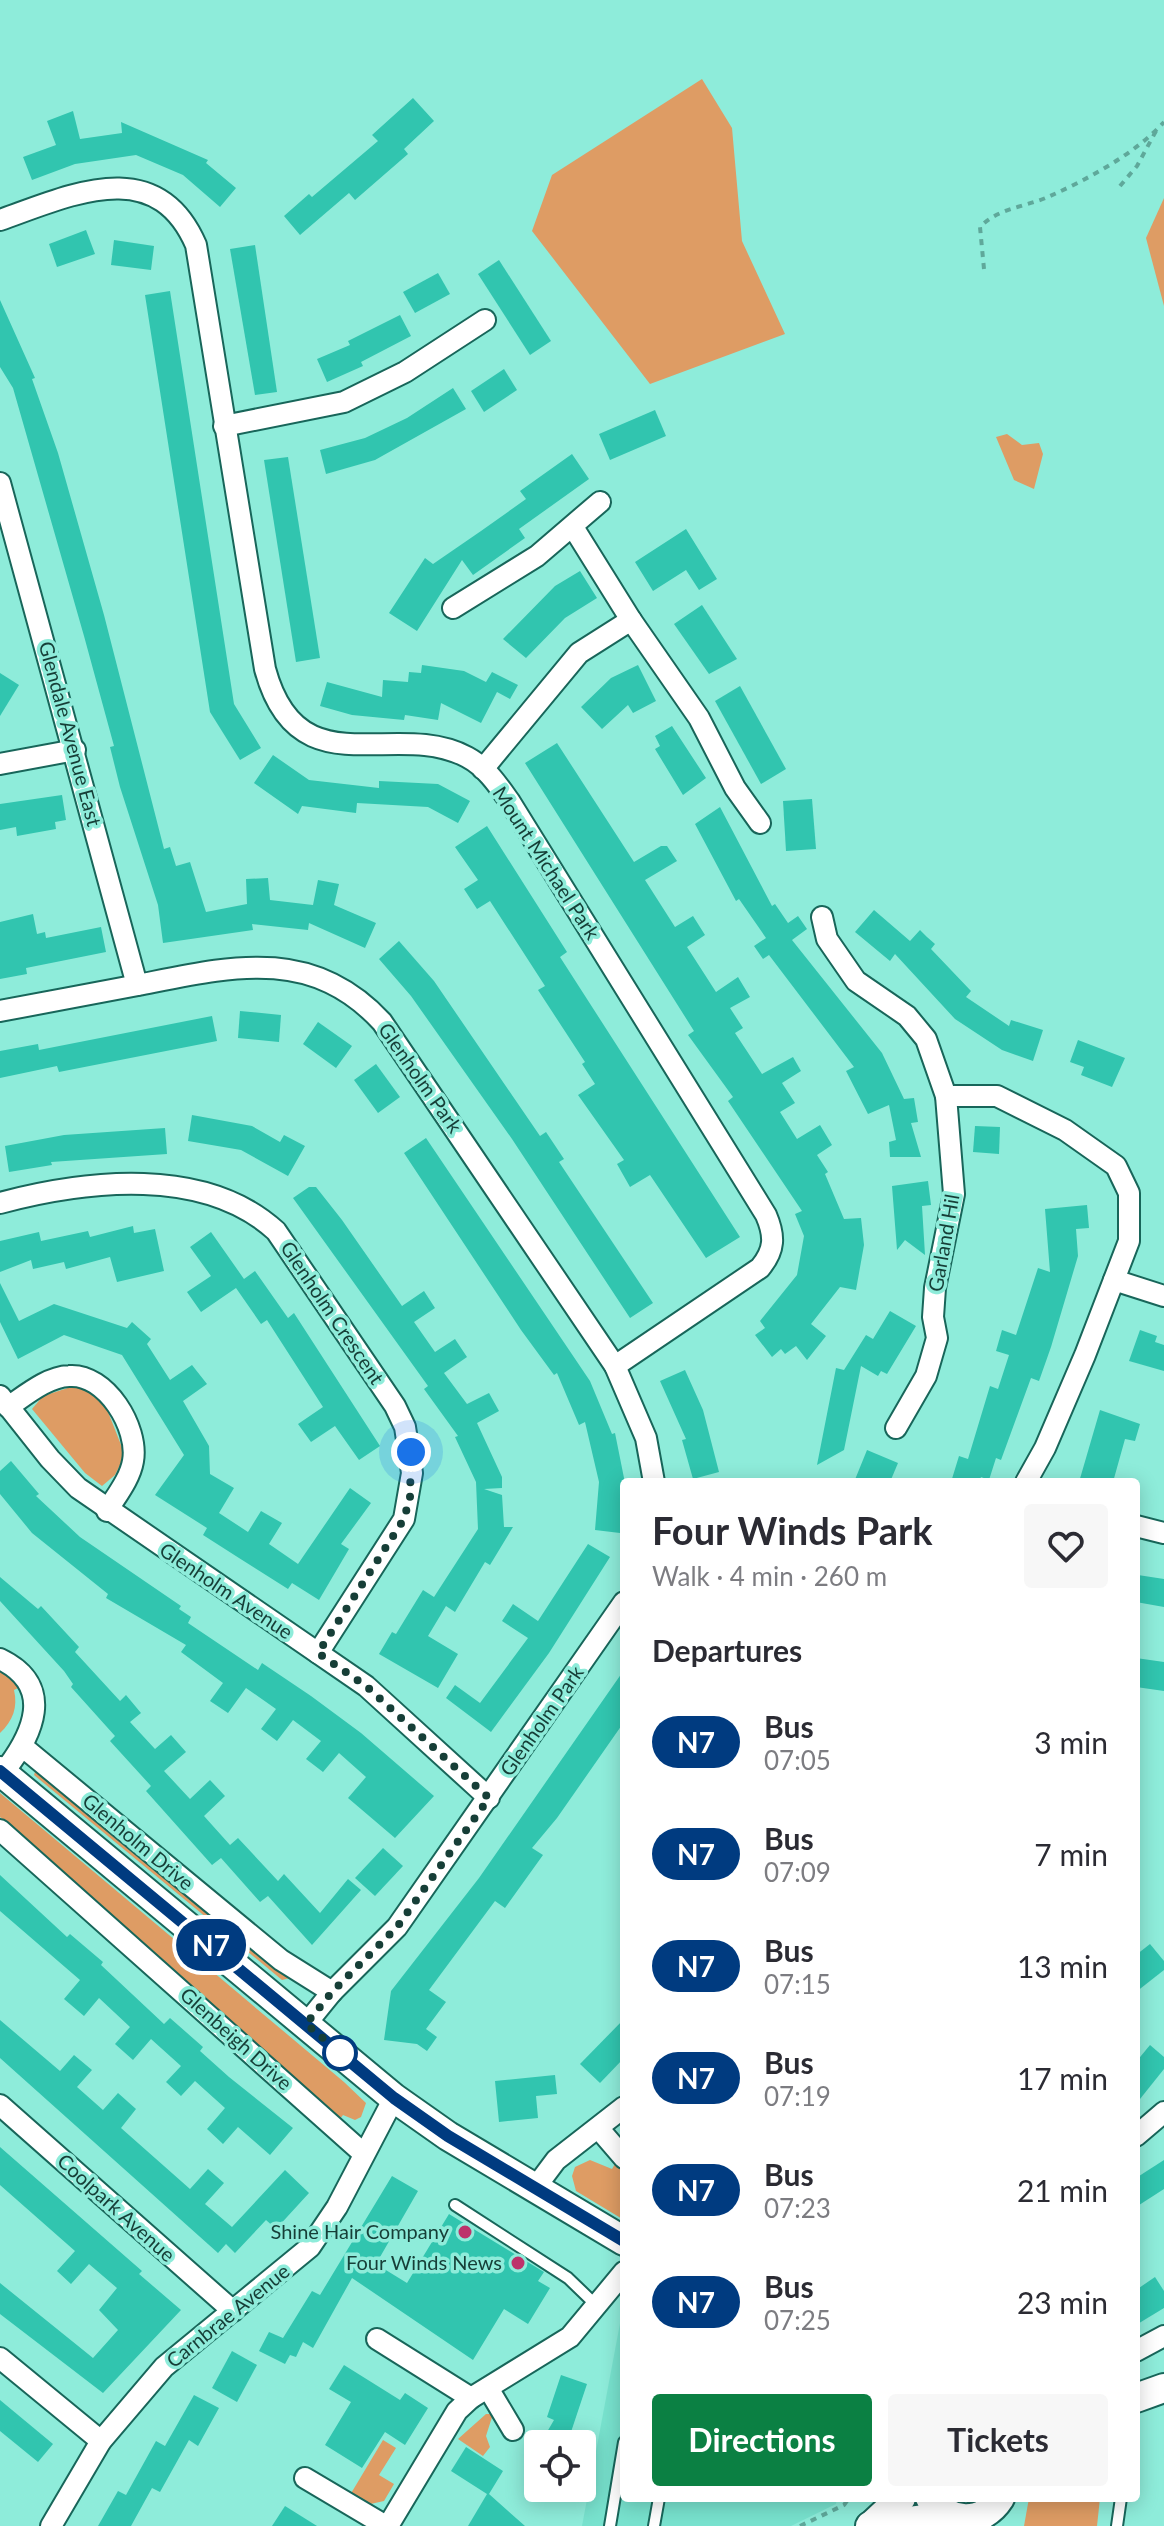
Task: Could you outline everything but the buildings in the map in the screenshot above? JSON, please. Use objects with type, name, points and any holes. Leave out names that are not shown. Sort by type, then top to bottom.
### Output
[{"type":"street","name":"Mount Michael Park","points":[[0,220],[88,190],[118,186],[143,191],[165,202],[186,222],[196,245],[270,690],[289,721],[301,730],[327,740],[363,745],[429,747],[466,757],[483,769],[510,802],[773,1231],[769,1257],[760,1268],[615,1366]]},
{"type":"street","points":[[224,426],[344,402],[405,372],[485,320]]},
{"type":"street","name":"Glendale Avenue East","points":[[0,483],[5,518],[75,750],[137,985]]},
{"type":"street","points":[[453,608],[537,556],[600,502]]},
{"type":"street","points":[[573,527],[631,620],[699,718],[735,788],[760,823]]},
{"type":"street","points":[[483,769],[579,653],[631,620]]},
{"type":"street","points":[[0,764],[75,750]]},
{"type":"street","name":"Garland Hil","points":[[822,917],[827,939],[856,981],[907,1016],[926,1039],[946,1096],[954,1194],[935,1288],[933,1317],[937,1338],[926,1376],[896,1428]]},
{"type":"street","name":"Glenholm Park","points":[[0,1011],[216,969],[272,967],[325,979],[364,1002],[382,1022],[615,1366],[646,1438],[653,1478]]},
{"type":"street","points":[[946,1096],[997,1096],[1065,1130],[1116,1166],[1129,1193],[1129,1241],[1051,1435],[1028,1478]]},
{"type":"street","name":"Glenholm Crescent","points":[[0,1203],[51,1192],[164,1186],[235,1204],[276,1231],[395,1406],[411,1452],[410,1497],[404,1519],[318,1653]]},
{"type":"street","points":[[1114,1280],[1164,1296]]},
{"type":"street","name":"Glenholm Avenue","points":[[107,1511],[127,1477],[133,1449],[109,1395],[97,1384],[70,1375],[4,1402],[50,1459],[107,1511],[366,1686],[489,1798]]},
{"type":"street","points":[[1140,1527],[1164,1533]]},
{"type":"street","name":"Glenholm Park","points":[[306,2024],[332,1992],[397,1927],[620,1608]]},
{"type":"street","points":[[0,1659],[24,1675],[34,1699],[31,1728],[23,1747],[2,1772],[394,2098],[620,2239]]},
{"type":"street","name":"Glenholm Drive","points":[[23,1747],[281,1960],[332,1992]]},
{"type":"street","name":"Glenbeigh Drive","points":[[0,1830],[364,2154]]},
{"type":"street","name":"Carnbrae Avenue","points":[[51,2526],[101,2441],[164,2367],[310,2247],[324,2228],[394,2098]]},
{"type":"street","name":"Coolpark Avenue","points":[[0,2105],[233,2311]]},
{"type":"street","points":[[535,2188],[556,2160],[620,2111]]},
{"type":"street","points":[[1140,2133],[1164,2112]]},
{"type":"street","points":[[599,2129],[620,2153]]},
{"type":"street","points":[[305,2478],[387,2526],[457,2411],[480,2393],[561,2344],[598,2307],[620,2277]]},
{"type":"street","points":[[1140,2349],[1164,2336]]},
{"type":"street","points":[[377,2339],[480,2393],[513,2430]]},
{"type":"street","points":[[0,2358],[101,2441]]},
{"type":"street","points":[[1140,2397],[1164,2388]]},
{"type":"street","points":[[870,2526],[897,2502]]},
{"type":"street","points":[[870,2526],[952,2515],[985,2514],[996,2502]]},
{"type":"street","points":[[1001,2502],[1005,2526]]},
{"type":"lane","points":[[455,2205],[568,2278],[598,2307]]},
{"type":"lane","points":[[610,2526],[620,2466]]},
{"type":"lane","points":[[654,2526],[658,2502]]},
{"type":"lane","points":[[1117,2526],[1120,2502]]},
{"type":"path","points":[[984,269],[980,227],[991,216],[1048,197],[1088,176],[1164,122]]},
{"type":"path","points":[[1120,186],[1137,166],[1157,129]]},
{"type":"path","points":[[800,2526],[846,2502]]},
{"type":"shaded area","points":[[702,79],[732,128],[742,241],[785,334],[650,384],[532,231],[552,175]]},
{"type":"shaded area","points":[[1164,198],[1164,306],[1146,238]]},
{"type":"shaded area","points":[[1007,434],[1022,445],[1039,443],[1043,454],[1034,489],[1014,480],[996,437]]},
{"type":"shaded area","points":[[77,1385],[103,1399],[125,1455],[115,1475],[102,1486],[85,1473],[32,1409],[43,1396]]},
{"type":"shaded area","points":[[0,1670],[13,1678],[18,1688],[14,1690],[13,1713],[0,1733]]},
{"type":"shaded area","points":[[36,1769],[290,1978],[282,1980],[34,1775]]},
{"type":"shaded area","points":[[0,1793],[344,2082],[366,2103],[361,2117],[355,2120],[343,2115],[340,2119],[0,1817]]},
{"type":"shaded area","points":[[590,2160],[612,2169],[615,2164],[620,2168],[620,2218],[576,2191],[572,2176],[575,2167]]},
{"type":"shaded area","points":[[620,2323],[620,2502],[836,2502],[791,2526],[582,2526],[586,2502],[596,2502],[596,2451]]},
{"type":"shaded area","points":[[486,2414],[493,2414],[486,2436],[490,2447],[483,2456],[458,2439]]},
{"type":"shaded area","points":[[383,2440],[396,2448],[379,2475],[394,2484],[384,2501],[366,2505],[350,2495]]},
{"type":"shaded area","points":[[1028,2502],[1100,2502],[1097,2526],[1024,2526]]},
{"type":"bus line","name":"N7","points":[[0,1771],[394,2098],[448,2136],[620,2239]]},
{"type":"place","name":"Shine Hair Company","points":[[465,2232]]},
{"type":"place","name":"Four Winds News","points":[[518,2263]]},
{"type":"route","points":[[340,2053],[348,2059],[306,2024],[343,1980],[397,1927],[489,1798],[366,1686],[318,1653],[404,1519],[410,1497],[411,1452]]}]
